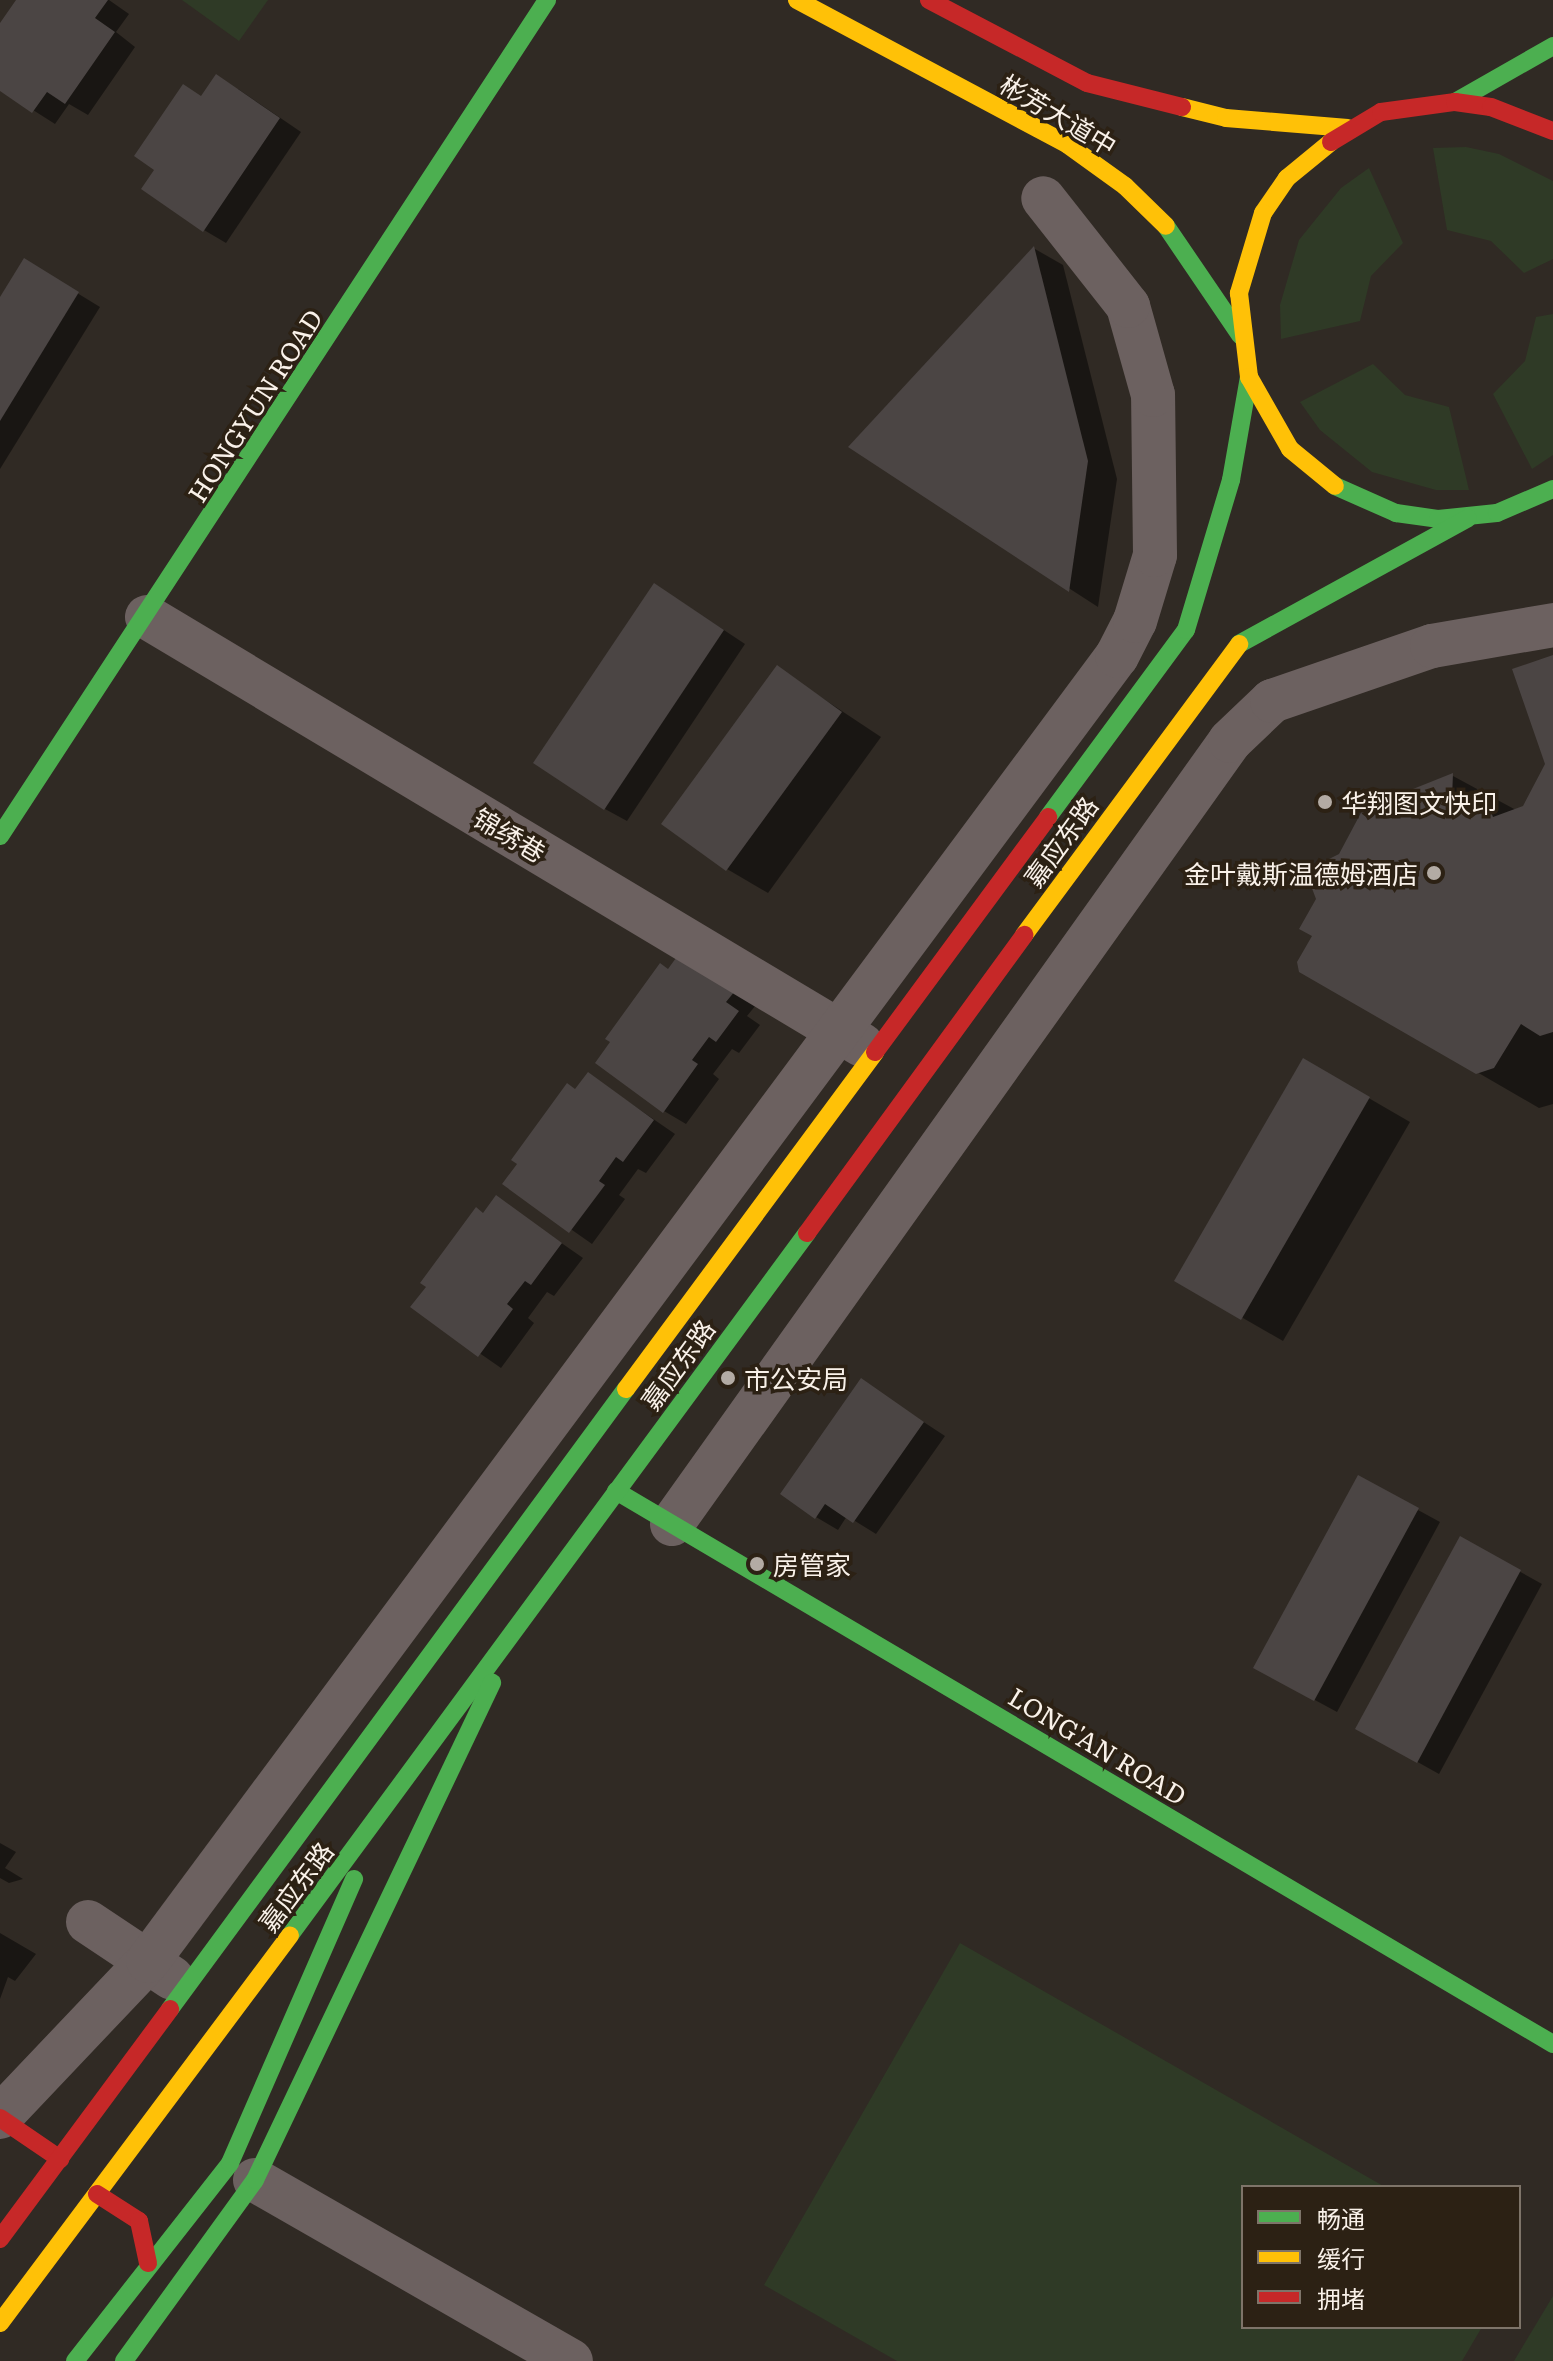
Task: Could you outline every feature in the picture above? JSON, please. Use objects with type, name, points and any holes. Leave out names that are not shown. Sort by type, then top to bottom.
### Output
[{"type":"main road","name":"HONGYUN ROAD","points":[[0,836],[147,617],[547,0]]},
{"type":"main road","name":"彬芳大道中","points":[[797,0],[1068,145],[1125,186],[1179,239],[1240,335]]},
{"type":"main road","name":"彬芳大道中","points":[[955,6],[1087,83],[1226,118],[1348,128]]},
{"type":"main road","points":[[1455,102],[1553,46]]},
{"type":"main road","points":[[1553,131],[1491,107],[1455,102],[1381,112],[1348,128],[1287,178],[1263,213],[1239,293],[1240,335],[1249,377],[1290,449],[1321,477],[1357,499],[1396,513],[1468,518],[1526,503],[1553,489]]},
{"type":"main road","name":"嘉应东路","points":[[0,2239],[188,1988],[856,1041],[1186,630],[1228,493],[1249,377]]},
{"type":"main road","points":[[1526,503],[1553,504]]},
{"type":"main road","name":"嘉应东路","points":[[0,2323],[513,1637],[616,1491],[1234,647],[1468,518]]},
{"type":"main road","name":"LONG'AN ROAD","points":[[616,1491],[1553,2044]]},
{"type":"main road","points":[[124,2361],[255,2180],[513,1637]]},
{"type":"main road","points":[[75,2361],[148,2263],[230,2163],[384,1811]]},
{"type":"main road","points":[[0,2118],[60,2159]]},
{"type":"main road","points":[[97,2194],[139,2221],[148,2263]]},
{"type":"street","points":[[0,2118],[148,1961],[856,1041],[1117,656],[1135,621],[1155,555],[1153,395],[1128,306],[1043,198]]},
{"type":"street","name":"锦绣巷","points":[[147,617],[856,1041]]},
{"type":"street","points":[[672,1524],[1230,741],[1272,701],[1432,646],[1553,625]]},
{"type":"street","points":[[88,1922],[188,1988]]},
{"type":"street","points":[[255,2180],[571,2361]]},
{"type":"green space","points":[[182,0],[268,0],[239,41]]},
{"type":"green space","points":[[1466,147],[1499,154],[1553,181],[1553,259],[1524,273],[1491,241],[1447,230],[1433,148]]},
{"type":"green space","points":[[1369,168],[1403,243],[1371,276],[1360,321],[1281,339],[1280,305],[1299,240],[1341,188]]},
{"type":"green space","points":[[1553,314],[1553,455],[1532,469],[1493,394],[1525,361],[1536,317]]},
{"type":"green space","points":[[1373,364],[1405,395],[1449,407],[1469,490],[1436,490],[1372,472],[1320,430],[1300,402]]},
{"type":"green space","points":[[960,1943],[1382,2185],[1241,2185],[1241,2329],[1481,2329],[1462,2361],[897,2361],[764,2285]]},
{"type":"green space","points":[[1553,2296],[1553,2361],[1514,2361]]},
{"type":"building","points":[[16,0],[108,0],[95,18],[115,32],[65,104],[47,92],[32,113],[0,91],[0,23]]},
{"type":"building","points":[[216,74],[280,118],[203,232],[141,189],[154,170],[134,156],[183,84],[201,96]]},
{"type":"building","points":[[1034,246],[1088,461],[1069,592],[848,447]]},
{"type":"building","points":[[24,258],[79,292],[0,421],[0,297]]},
{"type":"building","points":[[654,583],[724,630],[604,810],[533,763]]},
{"type":"building","name":"金叶戴斯温德姆酒店","points":[[1553,655],[1553,1032],[1540,1036],[1521,1024],[1494,1068],[1476,1074],[1299,972],[1297,962],[1312,936],[1299,929],[1316,899],[1310,883],[1321,863],[1339,854],[1363,809],[1453,773],[1452,799],[1482,788],[1493,817],[1523,806],[1545,764],[1512,669]]},
{"type":"building","points":[[777,665],[842,712],[726,871],[661,824]]},
{"type":"building","points":[[681,951],[735,991],[726,1002],[739,1011],[716,1042],[709,1037],[692,1060],[698,1064],[663,1113],[595,1063],[610,1042],[605,1039],[660,963],[668,969]]},
{"type":"building","points":[[1303,1058],[1370,1097],[1241,1320],[1174,1281]]},
{"type":"building","points":[[588,1072],[654,1120],[623,1162],[616,1157],[599,1181],[605,1185],[569,1233],[502,1184],[517,1164],[511,1160],[567,1083],[575,1089]]},
{"type":"building","points":[[496,1195],[562,1243],[531,1285],[525,1281],[507,1304],[513,1309],[478,1357],[410,1307],[426,1287],[420,1283],[476,1207],[483,1213]]},
{"type":"building","points":[[861,1378],[924,1422],[853,1523],[825,1504],[815,1519],[780,1494]]},
{"type":"building","points":[[1358,1475],[1419,1508],[1314,1701],[1253,1668]]},
{"type":"building","points":[[1460,1536],[1521,1570],[1417,1763],[1355,1729]]},
{"type":"traffic: fast","points":[[0,836],[547,0]]},
{"type":"traffic: fast","points":[[1455,102],[1553,46]]},
{"type":"traffic: fast","points":[[1166,226],[1240,335]]},
{"type":"traffic: fast","points":[[1048,817],[1186,630],[1231,480],[1249,377]]},
{"type":"traffic: fast","points":[[1335,486],[1396,513],[1438,519],[1497,513],[1553,489]]},
{"type":"traffic: fast","points":[[1239,644],[1468,518]]},
{"type":"traffic: fast","points":[[290,1935],[807,1233]]},
{"type":"traffic: fast","points":[[170,2009],[626,1389]]},
{"type":"traffic: fast","points":[[616,1491],[1553,2044]]},
{"type":"traffic: fast","points":[[124,2361],[255,2180],[492,1683]]},
{"type":"traffic: fast","points":[[75,2361],[230,2163],[354,1879]]},
{"type":"traffic: slow","points":[[797,0],[1068,145],[1125,186],[1166,226]]},
{"type":"traffic: slow","points":[[1182,107],[1226,118],[1348,128]]},
{"type":"traffic: slow","points":[[1331,142],[1287,178],[1263,213],[1239,293],[1249,377],[1290,449],[1335,486]]},
{"type":"traffic: slow","points":[[1024,935],[1239,644]]},
{"type":"traffic: slow","points":[[626,1389],[875,1052]]},
{"type":"traffic: slow","points":[[0,2323],[290,1935]]},
{"type":"traffic: jam","points":[[929,0],[1087,83],[1182,107]]},
{"type":"traffic: jam","points":[[1331,142],[1381,112],[1455,102],[1491,107],[1553,131]]},
{"type":"traffic: jam","points":[[875,1052],[1048,817]]},
{"type":"traffic: jam","points":[[807,1233],[1024,935]]},
{"type":"traffic: jam","points":[[0,2239],[170,2009]]},
{"type":"traffic: jam","points":[[0,2118],[60,2159]]},
{"type":"traffic: jam","points":[[97,2194],[139,2221],[148,2263]]},
{"type":"place","name":"华翔图文快印","points":[[1325,802]]},
{"type":"place","name":"金叶戴斯温德姆酒店","points":[[1434,873]]},
{"type":"place","name":"市公安局","points":[[728,1378]]},
{"type":"place","name":"房管家","points":[[757,1564]]}]
